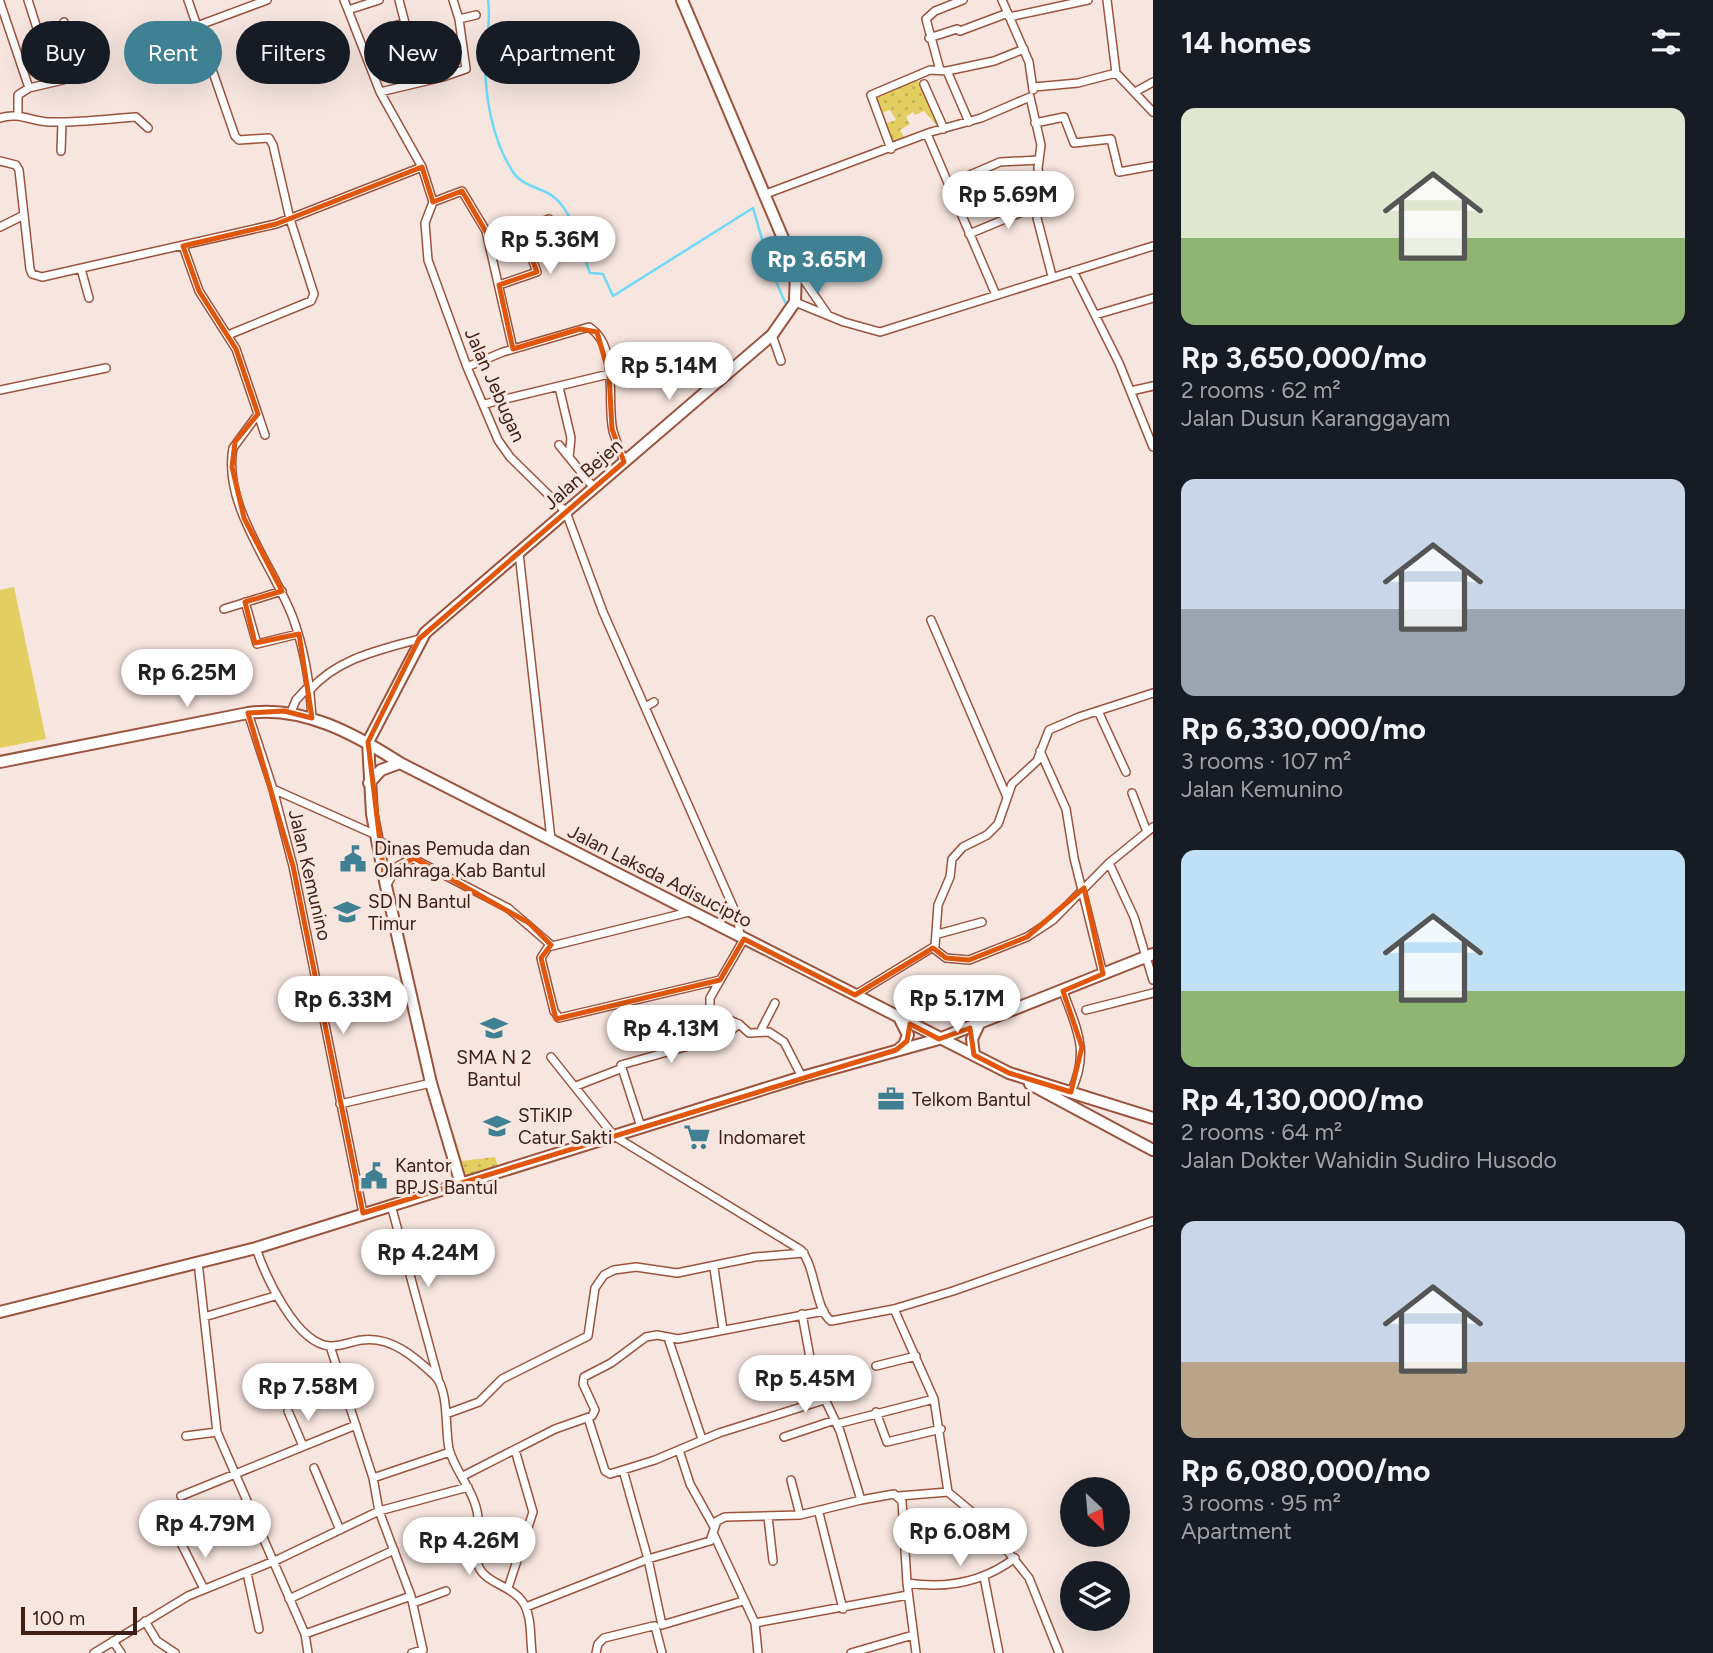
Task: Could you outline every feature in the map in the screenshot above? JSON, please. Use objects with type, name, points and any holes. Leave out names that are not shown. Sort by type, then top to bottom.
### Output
[{"type":"main road","points":[[682,0],[796,269],[795,302]]},
{"type":"main road","name":"Jalan Bejen","points":[[368,742],[419,639],[772,335],[795,302]]},
{"type":"main road","name":"Jalan Laksda Adisucipto","points":[[0,762],[248,713],[291,712],[312,718],[368,742],[400,763],[1009,1073]]},
{"type":"main road","points":[[368,742],[369,783],[386,886],[431,1083],[461,1184]]},
{"type":"main road","points":[[369,783],[382,770],[400,763]]},
{"type":"main road","points":[[0,1312],[256,1248],[802,1077],[939,1039],[1150,955]]},
{"type":"main road","points":[[896,1050],[904,1045],[908,1035],[899,1018]]},
{"type":"main road","points":[[974,1055],[972,1039],[979,1024]]},
{"type":"main road","points":[[1009,1073],[1153,1118]]},
{"type":"main road","points":[[1009,1073],[1153,1150]]},
{"type":"street","points":[[28,0],[35,21]]},
{"type":"street","points":[[188,0],[195,21]]},
{"type":"street","points":[[210,21],[267,0]]},
{"type":"street","points":[[345,0],[380,92],[422,167],[433,202],[462,191],[489,243],[513,349]]},
{"type":"street","points":[[348,10],[379,0]]},
{"type":"street","points":[[399,0],[405,21]]},
{"type":"street","points":[[380,92],[466,69],[459,19],[453,0]]},
{"type":"street","points":[[964,0],[928,15],[925,22],[929,38],[969,122]]},
{"type":"street","points":[[1002,0],[1024,48],[1034,87],[1030,97],[1041,145],[1037,218],[1052,276]]},
{"type":"street","points":[[929,38],[957,29],[960,31],[980,26],[1008,15],[1088,0]]},
{"type":"street","points":[[1108,0],[1116,73],[1153,112]]},
{"type":"street","points":[[0,2],[29,88]]},
{"type":"street","points":[[459,19],[476,15]]},
{"type":"street","points":[[891,149],[870,96],[919,73],[994,61],[1024,48]]},
{"type":"street","points":[[1034,87],[1078,83],[1116,73]]},
{"type":"street","points":[[1135,92],[1153,82]]},
{"type":"street","points":[[18,115],[18,95],[29,88],[46,84]]},
{"type":"street","points":[[217,84],[235,136],[239,140],[269,138],[273,145],[290,219],[313,289],[313,298],[228,335]]},
{"type":"street","points":[[924,84],[944,130]]},
{"type":"street","points":[[763,195],[927,134],[969,122],[1030,97]]},
{"type":"street","points":[[0,118],[18,115],[44,122],[62,122],[136,117],[148,128]]},
{"type":"street","points":[[1035,123],[1064,117],[1074,143],[1105,137],[1111,139],[1119,172],[1153,166]]},
{"type":"street","points":[[61,151],[62,122]]},
{"type":"street","points":[[927,134],[996,295]]},
{"type":"street","points":[[950,183],[1000,162],[1039,160]]},
{"type":"street","points":[[0,161],[16,165],[19,170],[22,216],[32,274],[42,276],[183,246],[290,219],[422,167]]},
{"type":"street","name":"Jalan Jebugan","points":[[433,202],[425,233],[428,260],[467,367],[485,404],[498,440],[510,457],[566,512],[603,612],[738,918],[742,938]]},
{"type":"street","points":[[969,233],[1039,205]]},
{"type":"street","points":[[0,227],[22,216]]},
{"type":"street","points":[[489,243],[549,219]]},
{"type":"street","points":[[499,285],[537,272],[521,230]]},
{"type":"street","points":[[183,246],[200,291],[228,335],[247,375],[265,435]]},
{"type":"street","points":[[795,302],[828,316],[880,332],[1153,246]]},
{"type":"street","points":[[81,269],[89,298]]},
{"type":"street","points":[[796,269],[828,316]]},
{"type":"street","points":[[1073,271],[1131,391],[1153,447]]},
{"type":"street","points":[[1095,315],[1153,298]]},
{"type":"street","points":[[467,367],[513,349],[589,327],[602,341],[609,374],[612,429],[624,462]]},
{"type":"street","points":[[772,335],[781,361]]},
{"type":"street","points":[[0,390],[106,368]]},
{"type":"street","points":[[485,404],[609,374]]},
{"type":"street","points":[[1131,391],[1153,386]]},
{"type":"street","points":[[559,387],[571,438],[569,457]]},
{"type":"street","points":[[258,414],[235,442],[232,467],[244,518],[282,591],[299,634],[310,688],[312,718]]},
{"type":"street","points":[[559,445],[594,488]]},
{"type":"street","points":[[519,553],[551,839]]},
{"type":"street","points":[[224,608],[282,591]]},
{"type":"street","points":[[245,602],[257,644],[299,634]]},
{"type":"street","points":[[931,620],[1007,798]]},
{"type":"street","points":[[291,712],[296,700],[327,673],[344,663],[419,639]]},
{"type":"street","points":[[855,995],[933,948],[938,934],[938,905],[950,877],[952,859],[963,847],[995,828],[1012,784],[1037,761],[1045,735],[1053,727],[1153,693]]},
{"type":"street","points":[[645,706],[654,702]]},
{"type":"street","points":[[1098,711],[1126,772]]},
{"type":"street","name":"Jalan Kemunino","points":[[248,713],[274,789],[323,1007],[363,1213]]},
{"type":"street","points":[[1040,750],[1066,809],[1074,858],[1084,888],[1103,974]]},
{"type":"street","points":[[274,789],[376,837],[509,908],[551,945]]},
{"type":"street","points":[[933,948],[946,958],[969,960],[1045,926],[1109,863],[1150,829],[1132,793]]},
{"type":"street","points":[[386,886],[398,866],[414,858]]},
{"type":"street","points":[[1109,863],[1150,955],[1153,980]]},
{"type":"street","points":[[689,912],[551,945],[541,958],[557,1018],[720,980]]},
{"type":"street","points":[[938,934],[982,922]]},
{"type":"street","points":[[742,938],[708,1003],[710,1012],[739,1024],[749,1032],[769,1032],[789,1046],[802,1077]]},
{"type":"street","points":[[1063,991],[1082,1047],[1080,1069],[1071,1092]]},
{"type":"street","points":[[1086,1010],[1153,993]]},
{"type":"street","points":[[760,1032],[775,1003]]},
{"type":"street","points":[[576,1086],[620,1069],[625,1063],[724,1036],[739,1024]]},
{"type":"street","points":[[551,1057],[614,1136],[804,1253],[824,1311],[831,1321],[894,1309],[956,1291],[1153,1221]]},
{"type":"street","points":[[620,1069],[641,1127]]},
{"type":"street","points":[[340,1104],[431,1083]]},
{"type":"street","points":[[391,1205],[438,1379],[446,1414],[450,1452],[468,1487],[478,1518],[478,1565],[493,1582],[508,1587],[526,1607],[532,1653]]},
{"type":"street","points":[[256,1248],[275,1296],[306,1332],[330,1346],[373,1478],[379,1511],[412,1600],[423,1651],[412,1653]]},
{"type":"street","points":[[446,1414],[479,1402],[502,1379],[588,1336],[595,1288],[604,1275],[625,1268],[677,1273],[714,1268],[755,1257],[804,1253]]},
{"type":"street","points":[[198,1262],[218,1432],[305,1634],[308,1653]]},
{"type":"street","points":[[714,1268],[723,1330]]},
{"type":"street","points":[[204,1317],[275,1296]]},
{"type":"street","points":[[894,1309],[934,1399],[941,1429],[948,1492],[985,1523],[1015,1559],[1028,1578],[1059,1653]]},
{"type":"street","points":[[463,1476],[555,1429],[589,1418],[595,1410],[583,1384],[584,1377],[611,1363],[646,1338],[657,1335],[668,1338],[723,1330],[824,1311]]},
{"type":"street","points":[[802,1314],[811,1367],[824,1401],[836,1422],[861,1500]]},
{"type":"street","points":[[668,1338],[702,1439]]},
{"type":"street","points":[[330,1346],[364,1339],[385,1340],[438,1379]]},
{"type":"street","points":[[876,1366],[916,1356]]},
{"type":"street","points":[[784,1437],[934,1399]]},
{"type":"street","points":[[589,1418],[606,1472],[624,1470],[702,1439],[824,1401]]},
{"type":"street","points":[[288,1411],[303,1446]]},
{"type":"street","points":[[876,1412],[887,1442],[941,1429]]},
{"type":"street","points":[[181,1496],[356,1425]]},
{"type":"street","points":[[186,1436],[218,1432]]},
{"type":"street","points":[[508,1587],[533,1512],[515,1450]]},
{"type":"street","points":[[679,1450],[694,1493],[755,1623],[758,1653]]},
{"type":"street","points":[[373,1478],[450,1452]]},
{"type":"street","points":[[314,1468],[340,1530]]},
{"type":"street","points":[[624,1470],[648,1559],[662,1625]]},
{"type":"street","points":[[791,1480],[800,1515]]},
{"type":"street","points":[[94,1653],[204,1589],[274,1561],[379,1511],[468,1487]]},
{"type":"street","points":[[526,1607],[648,1559],[709,1541],[725,1517],[818,1513],[884,1494],[900,1496],[948,1492]]},
{"type":"street","points":[[900,1496],[903,1507],[906,1583],[916,1653]]},
{"type":"street","points":[[818,1513],[843,1609]]},
{"type":"street","points":[[768,1517],[773,1561]]},
{"type":"street","points":[[181,1543],[204,1589]]},
{"type":"street","points":[[289,1598],[394,1550]]},
{"type":"street","points":[[906,1583],[939,1587],[984,1577],[1015,1559]]},
{"type":"street","points":[[247,1573],[259,1629]]},
{"type":"street","points":[[984,1577],[999,1653]]},
{"type":"street","points":[[305,1634],[446,1591]]},
{"type":"street","points":[[755,1623],[908,1595]]},
{"type":"street","points":[[596,1653],[604,1638],[662,1625],[743,1601]]},
{"type":"street","points":[[145,1621],[157,1641],[176,1653]]},
{"type":"street","points":[[653,1626],[662,1653]]},
{"type":"street","points":[[851,1653],[913,1635]]},
{"type":"street","points":[[113,1641],[121,1653]]},
{"type":"highlighted area","points":[[422,167],[433,202],[462,191],[492,242],[521,230],[537,272],[499,285],[513,349],[580,329],[597,332],[609,374],[612,429],[624,462],[419,639],[368,742],[384,875],[414,858],[529,923],[551,945],[541,958],[556,1019],[720,980],[744,939],[855,995],[933,948],[946,958],[969,960],[1027,937],[1084,888],[1103,974],[1063,991],[1082,1047],[1071,1092],[1009,1073],[974,1055],[970,1028],[939,1039],[910,1024],[907,1041],[896,1050],[363,1213],[293,866],[248,713],[284,711],[312,718],[299,634],[255,643],[245,602],[282,591],[244,518],[232,467],[235,442],[258,414],[236,349],[199,291],[183,246],[276,224]]},
{"type":"shaded area","points":[[916,76],[940,129],[924,111],[915,115],[913,112],[906,117],[910,124],[900,130],[907,142],[891,146],[882,124],[896,120],[890,110],[879,114],[872,97]]},
{"type":"shaded area","points":[[14,587],[46,739],[0,748],[0,590]]},
{"type":"shaded area","points":[[453,1131],[462,1161],[495,1157],[500,1173],[460,1185],[443,1134]]},
{"type":"waterway","points":[[488,0],[485,68],[494,130],[517,177],[554,197],[567,212],[590,273],[603,274],[613,296],[753,208],[772,270],[787,306]]},
{"type":"place","name":"Dinas Pemuda dan Olahraga Kab Bantul","points":[[353,859]]},
{"type":"place","name":"SD N Bantul Timur","points":[[347,912]]},
{"type":"place","name":"SMA N 2 Bantul","points":[[494,1028]]},
{"type":"place","name":"Telkom Bantul","points":[[891,1099]]},
{"type":"place","name":"STiKIP Catur Sakti","points":[[497,1126]]},
{"type":"place","name":"Indomaret","points":[[697,1137]]},
{"type":"place","name":"Kantor BPJS Bantul","points":[[374,1176]]}]
